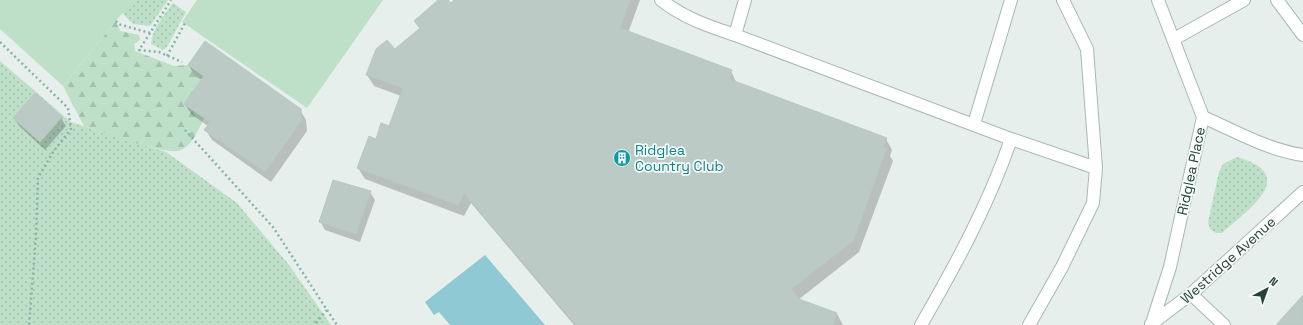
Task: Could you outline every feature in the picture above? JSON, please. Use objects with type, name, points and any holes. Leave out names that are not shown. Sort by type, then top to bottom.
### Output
[{"type":"street","points":[[661,0],[678,12],[699,23],[735,35],[1011,139],[1096,168]]},
{"type":"street","points":[[735,35],[745,0]]},
{"type":"street","points":[[974,124],[1011,0]]},
{"type":"street","points":[[1029,325],[1062,268],[1093,203],[1096,168],[1087,49],[1063,0]]},
{"type":"street","name":"Ridglea Place","points":[[1151,324],[1170,267],[1203,117],[1158,0]]},
{"type":"street","points":[[1174,39],[1244,0]]},
{"type":"street","points":[[1277,0],[1303,35]]},
{"type":"street","points":[[1203,117],[1273,148],[1303,156]]},
{"type":"street","points":[[921,325],[973,226],[1001,168],[1011,139]]},
{"type":"street","name":"Westridge Avenue","points":[[1151,324],[1191,294],[1303,192]]},
{"type":"street","points":[[1191,294],[1224,325]]},
{"type":"path","points":[[171,0],[139,50],[159,52],[182,62]]},
{"type":"path","points":[[116,21],[118,24],[150,33]]},
{"type":"path","points":[[167,56],[185,24]]},
{"type":"path","points":[[0,42],[68,108],[71,129],[52,152],[38,178],[36,236],[29,325]]},
{"type":"path","points":[[185,130],[273,226],[337,325]]},
{"type":"path","points":[[314,325],[327,310]]},
{"type":"green space","points":[[0,0],[133,0],[63,86],[0,29]]},
{"type":"green space","points":[[133,0],[168,0],[150,26],[133,24],[122,13]]},
{"type":"green space","points":[[197,0],[383,0],[307,108],[182,22]]},
{"type":"green space","points":[[173,3],[186,12],[167,47],[163,50],[151,44],[152,38],[159,22]]},
{"type":"green space","points":[[116,21],[120,31],[139,35],[140,40],[134,44],[135,51],[174,66],[188,65],[204,76],[184,104],[204,118],[198,131],[185,148],[174,151],[162,150],[84,126],[63,86]]},
{"type":"green space","points":[[0,61],[71,122],[166,152],[237,203],[289,265],[331,325],[0,325]]},
{"type":"green space","points":[[1237,157],[1256,164],[1265,173],[1267,183],[1263,193],[1245,214],[1222,233],[1216,233],[1210,229],[1208,222],[1219,172],[1223,164]]},
{"type":"water","points":[[485,255],[545,325],[450,325],[439,312],[434,315],[425,302]]},
{"type":"building","name":"Ridglea Country Club","points":[[438,0],[448,0],[451,3],[454,0],[630,0],[620,28],[732,70],[729,79],[887,138],[883,147],[887,148],[853,241],[791,289],[799,299],[837,313],[833,325],[576,325],[464,193],[458,205],[357,168],[369,136],[376,139],[381,123],[389,126],[403,88],[366,75],[376,49],[387,40],[395,49],[420,28],[414,21]]},
{"type":"building","points":[[205,41],[301,109],[302,120],[265,172],[204,130],[210,122],[184,104],[204,76],[188,65]]},
{"type":"building","points":[[35,93],[62,117],[40,142],[13,118]]},
{"type":"building","points":[[333,180],[371,191],[356,234],[319,222]]},
{"type":"building","points":[[1303,295],[1303,325],[1276,325]]},
{"type":"place","name":"Ridglea Country Club","points":[[622,158]]}]
